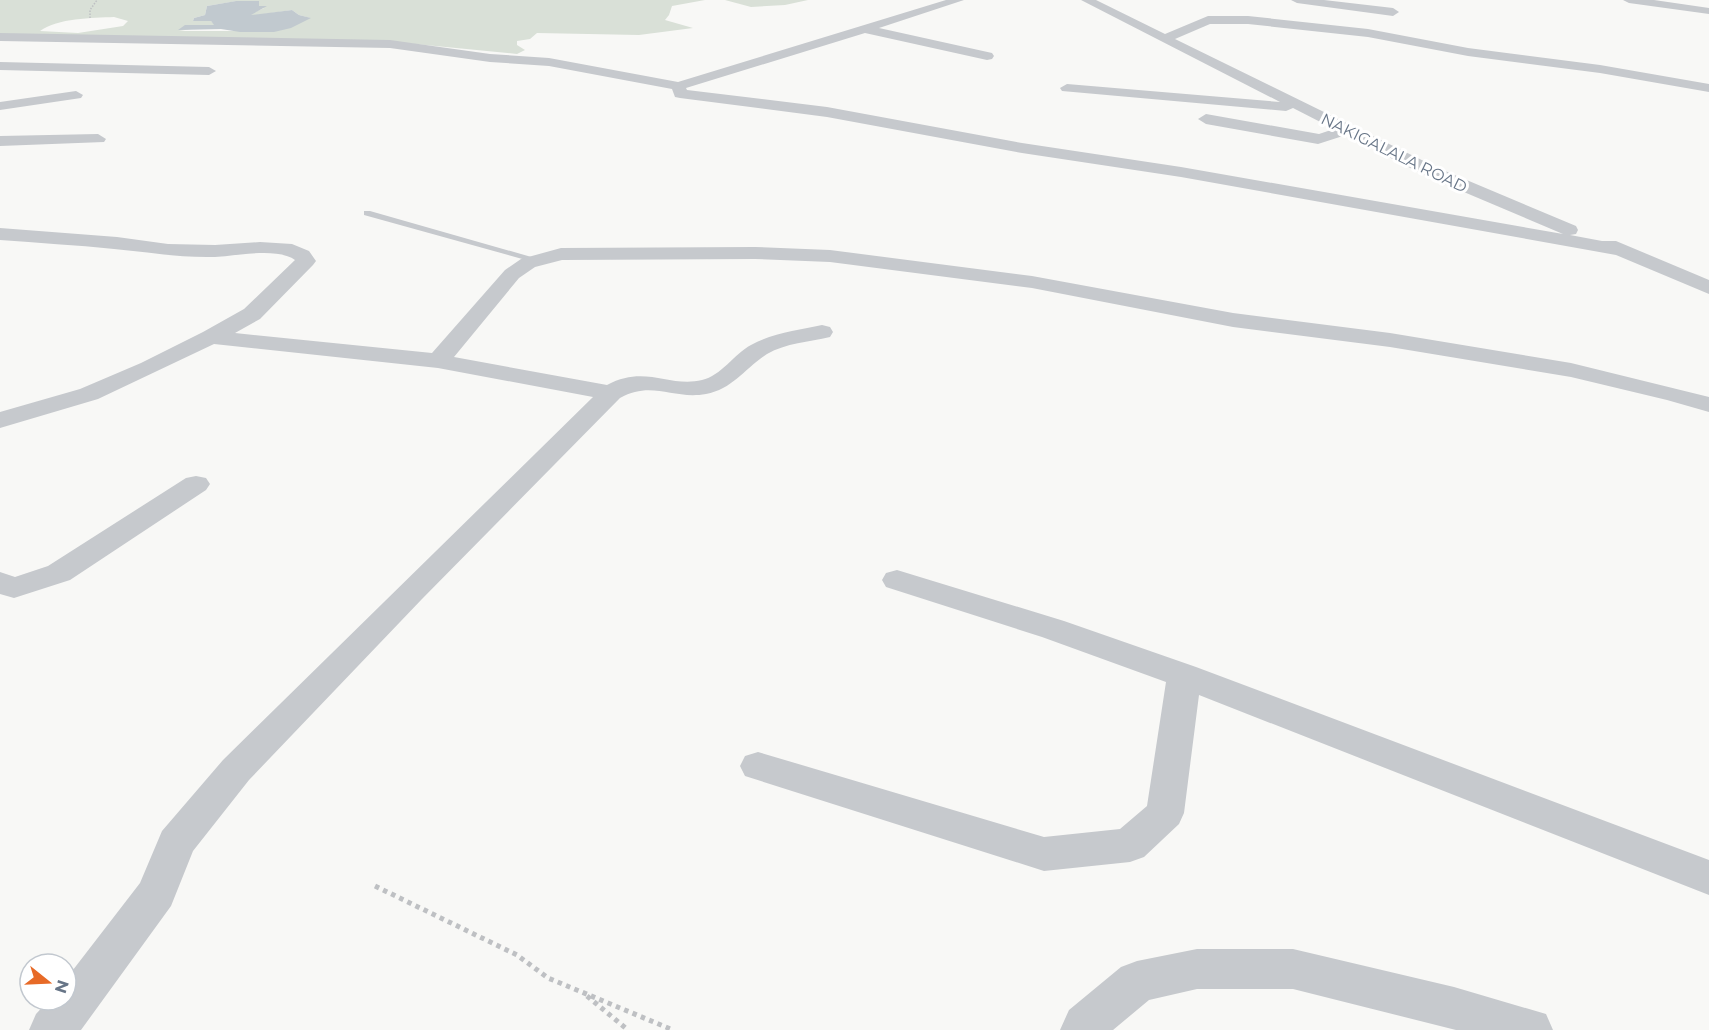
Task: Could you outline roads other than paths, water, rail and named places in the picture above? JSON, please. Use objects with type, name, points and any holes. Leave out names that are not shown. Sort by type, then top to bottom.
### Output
[{"type":"street","points":[[0,37],[390,44],[490,58],[549,62],[679,86],[958,0]]},
{"type":"street","name":"NAKIGALALA ROAD","points":[[1087,0],[1462,186],[1625,251],[1709,288]]},
{"type":"street","points":[[1296,0],[1396,9],[1368,33]]},
{"type":"street","points":[[1629,0],[1709,11]]},
{"type":"street","points":[[1166,38],[1196,23],[1217,19],[1256,20],[1368,33],[1468,52],[1600,69],[1709,88]]},
{"type":"street","points":[[865,29],[987,56]]},
{"type":"street","points":[[0,66],[209,71]]},
{"type":"street","points":[[679,86],[680,94],[827,112],[1022,148],[1181,172],[1625,251]]},
{"type":"street","points":[[1067,88],[1303,108]]},
{"type":"street","points":[[0,106],[76,95]]},
{"type":"street","points":[[1206,118],[1318,139],[1348,130]]},
{"type":"street","points":[[0,141],[98,140]]},
{"type":"street","points":[[0,234],[117,243],[168,250],[215,251],[260,248],[292,250],[302,255],[306,261],[252,314],[211,337],[149,368],[89,394],[0,420]]},
{"type":"street","points":[[438,361],[513,274],[528,263],[537,260],[561,254],[830,255],[1032,282],[1233,320],[1488,355],[1571,370],[1674,394],[1709,405]]},
{"type":"street","points":[[52,1030],[71,1008],[156,893],[176,843],[236,770],[611,393],[632,382],[646,381],[692,388],[714,385],[730,375],[743,360],[763,347],[822,332]]},
{"type":"street","points":[[211,337],[438,361],[611,393]]},
{"type":"street","points":[[0,582],[14,588],[59,573],[196,484]]},
{"type":"street","points":[[897,580],[1053,629],[1184,676],[1709,878]]},
{"type":"street","points":[[758,766],[1044,854],[1130,845],[1165,813],[1184,676]]},
{"type":"street","points":[[1083,1030],[1085,1025],[1137,982],[1197,969],[1293,969],[1454,1008],[1530,1030]]},
{"type":"lane","points":[[367,213],[537,260]]}]
